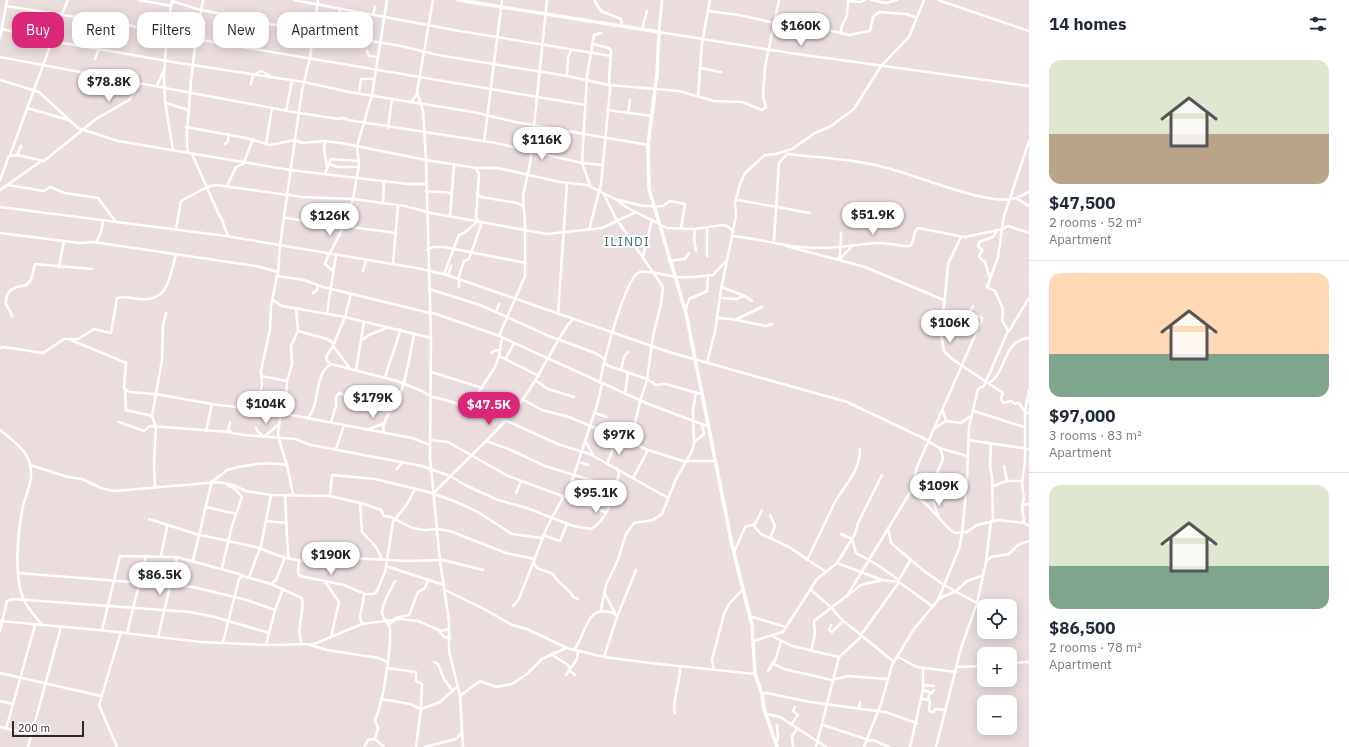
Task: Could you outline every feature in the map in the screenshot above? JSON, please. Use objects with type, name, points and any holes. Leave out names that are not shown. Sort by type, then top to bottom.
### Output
[{"type":"street","points":[[0,38],[8,0]]},
{"type":"street","points":[[63,12],[68,0]]},
{"type":"street","points":[[139,0],[171,6]]},
{"type":"street","points":[[201,10],[203,0]]},
{"type":"street","points":[[294,0],[359,12]]},
{"type":"street","points":[[316,12],[318,0]]},
{"type":"street","points":[[333,271],[325,264],[344,224],[353,199],[358,178],[359,168],[357,146],[372,95],[387,0]]},
{"type":"street","points":[[433,0],[418,94],[425,133],[426,160],[427,250],[431,338],[431,470],[440,561],[450,629],[449,651],[460,696],[463,747]]},
{"type":"street","points":[[458,0],[881,66],[1029,86]]},
{"type":"street","points":[[484,142],[486,116],[502,0]]},
{"type":"street","points":[[473,409],[499,356],[501,337],[507,318],[525,276],[526,262],[523,196],[532,151],[547,0]]},
{"type":"street","points":[[594,0],[601,11],[621,19],[622,26]]},
{"type":"street","points":[[662,0],[655,90],[648,145],[648,181],[669,261],[685,312],[714,461],[749,616],[753,642],[755,674],[762,694],[763,706],[767,714],[777,747]]},
{"type":"street","points":[[698,96],[702,38],[710,0]]},
{"type":"street","points":[[373,42],[609,85],[679,91],[714,101],[745,102],[764,110],[766,107],[763,96],[764,79],[779,0]]},
{"type":"street","points":[[841,33],[848,1],[860,2],[865,0]]},
{"type":"street","points":[[871,0],[886,2],[897,0]]},
{"type":"street","points":[[707,362],[717,318],[721,287],[736,215],[735,203],[740,184],[748,169],[764,155],[776,154],[792,149],[815,133],[828,128],[852,112],[865,94],[881,66],[909,37],[915,17],[924,0]]},
{"type":"street","points":[[938,0],[1029,31]]},
{"type":"street","points":[[170,12],[172,1],[201,10],[277,24]]},
{"type":"street","points":[[6,6],[39,12]]},
{"type":"street","points":[[375,7],[373,15],[611,56]]},
{"type":"street","points":[[339,12],[340,8]]},
{"type":"street","points":[[642,29],[647,11]]},
{"type":"street","points":[[708,11],[739,15],[775,23],[784,22],[803,31],[828,30],[850,35],[870,31],[873,17],[879,12],[906,14],[915,17]]},
{"type":"street","points":[[64,16],[137,27]]},
{"type":"street","points":[[2,29],[12,31]]},
{"type":"street","points":[[590,186],[582,163],[585,105],[590,53],[594,34],[601,33]]},
{"type":"street","points":[[205,40],[585,105]]},
{"type":"street","points":[[589,230],[599,191],[605,139],[611,56],[610,48],[592,44]]},
{"type":"street","points":[[0,180],[49,48]]},
{"type":"street","points":[[95,59],[99,48],[165,61],[304,82],[534,124],[605,139],[648,145]]},
{"type":"street","points":[[165,48],[165,103],[173,150]]},
{"type":"street","points":[[188,153],[185,137],[194,48]]},
{"type":"street","points":[[256,409],[262,385],[261,376],[270,329],[290,170],[304,82],[311,48]]},
{"type":"street","points":[[566,76],[568,57],[571,50]]},
{"type":"street","points":[[367,51],[369,56],[377,57]]},
{"type":"street","points":[[0,57],[140,84],[190,91],[286,111],[339,119],[343,118],[388,128],[484,142],[532,151],[582,163],[602,165]]},
{"type":"street","points":[[700,68],[721,72]]},
{"type":"street","points":[[157,86],[165,69]]},
{"type":"street","points":[[250,84],[254,75],[261,71],[269,75],[270,78]]},
{"type":"street","points":[[100,84],[106,77]]},
{"type":"street","points":[[359,93],[361,79],[374,79]]},
{"type":"street","points":[[0,80],[33,90],[49,100],[69,120],[83,130],[98,133],[118,141],[290,170],[384,181],[426,184]]},
{"type":"street","points":[[286,111],[292,81]]},
{"type":"street","points":[[0,190],[44,161],[96,119],[129,100],[140,84]]},
{"type":"street","points":[[411,102],[418,94]]},
{"type":"street","points":[[388,128],[392,98]]},
{"type":"street","points":[[628,113],[630,100]]},
{"type":"street","points":[[165,103],[188,110]]},
{"type":"street","points":[[27,108],[69,120]]},
{"type":"street","points":[[266,144],[272,108]]},
{"type":"street","points":[[607,110],[652,116]]},
{"type":"street","points":[[186,127],[230,134],[272,145],[295,140],[302,143],[325,141],[476,168],[498,168],[528,176],[590,186],[617,200],[634,204],[654,207],[663,206],[670,201],[685,204],[680,228]]},
{"type":"street","points":[[224,144],[228,142],[230,134]]},
{"type":"street","points":[[227,186],[236,167],[245,162],[253,140]]},
{"type":"street","points":[[325,141],[324,148],[327,167],[325,174]]},
{"type":"street","points":[[1008,331],[1002,322],[1001,318],[1003,309],[996,292],[987,287],[998,257],[1004,216],[1029,141]]},
{"type":"street","points":[[17,155],[21,146]]},
{"type":"street","points":[[192,154],[219,216],[223,220],[225,230],[230,236]]},
{"type":"street","points":[[773,241],[779,163],[787,154],[847,160],[874,165],[963,192],[1009,201],[1029,192]]},
{"type":"street","points":[[10,155],[17,155],[41,162]]},
{"type":"street","points":[[327,167],[331,160],[358,161]]},
{"type":"street","points":[[330,164],[337,167],[359,168]]},
{"type":"street","points":[[450,216],[454,164]]},
{"type":"street","points":[[459,287],[458,279],[463,263],[469,259],[470,252],[482,225],[478,222],[476,217],[479,174],[476,168]]},
{"type":"street","points":[[383,203],[384,181]]},
{"type":"street","points":[[558,314],[567,183]]},
{"type":"street","points":[[8,185],[10,187],[21,186],[44,191],[50,187],[65,193],[98,198],[116,222]]},
{"type":"street","points":[[176,229],[181,201],[207,187],[216,185],[398,205],[478,222],[549,234],[589,230],[609,226],[636,212]]},
{"type":"street","points":[[426,191],[452,193]]},
{"type":"street","points":[[477,193],[481,197],[517,203],[523,206]]},
{"type":"street","points":[[604,194],[618,221],[663,288],[651,346],[647,379],[640,400],[632,436],[634,443]]},
{"type":"street","points":[[1016,198],[1029,206]]},
{"type":"street","points":[[617,200],[626,207],[659,225],[695,229],[724,225],[733,231]]},
{"type":"street","points":[[738,200],[810,213]]},
{"type":"street","points":[[393,264],[398,205]]},
{"type":"street","points":[[0,208],[230,236],[428,270],[448,275],[651,346],[847,402],[928,441],[939,448],[967,456]]},
{"type":"street","points":[[285,218],[344,224],[396,233]]},
{"type":"street","points":[[642,256],[652,220]]},
{"type":"street","points":[[96,243],[101,232],[103,221]]},
{"type":"street","points":[[444,274],[459,234],[464,233],[478,222]]},
{"type":"street","points":[[732,236],[773,241],[808,248],[833,249],[853,245],[880,243],[910,246],[912,244],[914,231],[918,228],[960,237],[1003,229],[1008,226],[1029,233]]},
{"type":"street","points":[[707,228],[707,256]]},
{"type":"street","points":[[695,229],[694,238],[696,251]]},
{"type":"street","points":[[990,278],[985,262],[979,257],[982,250],[978,246],[979,242],[993,236],[998,230]]},
{"type":"street","points":[[0,233],[64,241],[96,243],[256,266],[278,272]]},
{"type":"street","points":[[841,233],[840,257],[843,262]]},
{"type":"street","points":[[960,237],[948,263],[944,300],[939,323],[944,351],[952,359],[1002,393],[1001,398],[1003,403],[1010,401],[1016,404],[1019,403],[1025,412],[1029,413]]},
{"type":"street","points":[[59,267],[64,241]]},
{"type":"street","points":[[773,241],[880,273],[944,300]]},
{"type":"street","points":[[837,260],[847,253],[853,245]]},
{"type":"street","points":[[427,250],[433,247],[453,249],[526,262]]},
{"type":"street","points":[[669,261],[685,259],[689,253]]},
{"type":"street","points":[[0,348],[3,347],[43,353],[67,338],[78,339],[94,329],[111,333],[118,298],[146,299],[160,296],[167,287],[176,255]]},
{"type":"street","points":[[326,313],[336,255]]},
{"type":"street","points":[[513,606],[519,599],[543,537],[579,462],[595,412],[612,333],[622,302],[633,278],[640,272],[674,277],[708,276],[716,274],[728,259]]},
{"type":"street","points":[[363,271],[366,260]]},
{"type":"street","points":[[12,316],[6,304],[10,291],[14,287],[26,285],[31,280],[34,266],[38,264],[92,269]]},
{"type":"street","points":[[448,275],[451,266]]},
{"type":"street","points":[[277,276],[304,280],[318,286],[430,313],[501,337],[548,360],[625,394],[707,426]]},
{"type":"street","points":[[685,312],[689,299],[707,291],[708,276]]},
{"type":"street","points":[[313,293],[316,291],[318,286]]},
{"type":"street","points":[[721,287],[745,296],[752,301]]},
{"type":"street","points":[[429,289],[471,302],[595,353],[605,361],[622,370],[647,379],[656,385],[665,384],[701,394]]},
{"type":"street","points":[[352,294],[346,317],[326,357],[327,361],[331,364],[403,383],[430,395],[505,420],[560,445],[594,456],[668,498]]},
{"type":"street","points":[[723,298],[736,299],[745,296]]},
{"type":"street","points":[[938,600],[959,549],[962,534],[968,440],[971,415],[978,390],[987,382],[1008,331],[1029,298]]},
{"type":"street","points":[[273,300],[282,306],[346,317],[400,329],[431,338]]},
{"type":"street","points":[[496,312],[500,304]]},
{"type":"street","points":[[847,596],[911,491],[917,467],[982,319],[971,313],[969,314],[973,306]]},
{"type":"street","points":[[736,319],[762,307]]},
{"type":"street","points":[[293,495],[287,465],[278,438],[281,413],[286,396],[287,381],[292,364],[291,346],[298,331],[296,309]]},
{"type":"street","points":[[155,486],[154,464],[156,427],[152,416],[162,360],[163,326],[166,312]]},
{"type":"street","points":[[717,318],[736,319],[766,326],[772,324]]},
{"type":"street","points":[[433,494],[486,441],[522,400],[539,376],[559,339],[573,319]]},
{"type":"street","points":[[356,370],[364,322]]},
{"type":"street","points":[[361,341],[369,335],[389,327]]},
{"type":"street","points":[[385,378],[388,364],[398,342],[400,329]]},
{"type":"street","points":[[298,331],[327,339],[350,368]]},
{"type":"street","points":[[384,433],[383,429],[389,413],[398,399],[403,383],[414,334]]},
{"type":"street","points":[[67,338],[126,363],[124,377],[126,410],[152,416]]},
{"type":"street","points":[[987,382],[995,380],[1009,349],[1021,340],[1029,338]]},
{"type":"street","points":[[506,358],[514,343]]},
{"type":"street","points":[[491,353],[496,350],[500,351]]},
{"type":"street","points":[[622,370],[624,357],[628,352]]},
{"type":"street","points":[[499,356],[506,358],[539,376]]},
{"type":"street","points":[[308,418],[317,398],[321,375],[331,364]]},
{"type":"street","points":[[431,372],[483,388]]},
{"type":"street","points":[[625,394],[628,372]]},
{"type":"street","points":[[261,376],[287,381]]},
{"type":"street","points":[[535,380],[548,389],[574,397]]},
{"type":"street","points":[[125,389],[129,391],[212,404],[281,413],[411,438],[430,445]]},
{"type":"street","points":[[1024,523],[1022,481],[1027,449],[1024,427],[1029,390]]},
{"type":"street","points":[[601,610],[604,592],[618,560],[627,531],[634,523],[650,521],[660,516],[691,453],[694,443],[693,421],[696,392]]},
{"type":"street","points":[[330,422],[336,406],[336,397],[339,393],[389,413]]},
{"type":"street","points":[[522,400],[550,413],[565,415],[648,450],[686,461],[714,461]]},
{"type":"street","points":[[206,431],[212,404]]},
{"type":"street","points":[[942,410],[946,421]]},
{"type":"street","points":[[973,411],[1024,427]]},
{"type":"street","points":[[595,412],[607,417]]},
{"type":"street","points":[[934,429],[946,421],[961,423],[971,415]]},
{"type":"street","points":[[119,422],[144,431],[150,426],[230,432],[298,440],[311,445],[402,463],[450,476],[465,485],[498,500],[552,517],[567,524],[591,529],[606,512],[611,502],[619,473],[616,468]]},
{"type":"street","points":[[230,422],[228,430],[230,432]]},
{"type":"street","points":[[366,430],[386,422]]},
{"type":"street","points":[[694,443],[704,433],[700,423]]},
{"type":"street","points":[[264,437],[279,425]]},
{"type":"street","points":[[335,450],[344,426]]},
{"type":"street","points":[[256,428],[264,437]]},
{"type":"street","points":[[0,436],[1,431]]},
{"type":"street","points":[[1,431],[27,456],[30,465],[31,484],[24,505],[18,542],[19,573],[21,591],[24,599],[42,625]]},
{"type":"street","points":[[625,440],[632,436]]},
{"type":"street","points":[[608,464],[615,444],[620,438]]},
{"type":"street","points":[[430,440],[448,442],[508,476],[606,512]]},
{"type":"street","points":[[968,440],[1027,449]]},
{"type":"street","points":[[486,441],[511,450],[545,466],[610,486],[614,491]]},
{"type":"street","points":[[586,441],[594,456]]},
{"type":"street","points":[[978,599],[986,562],[994,508],[991,496],[993,486],[990,466],[991,444]]},
{"type":"street","points":[[939,448],[944,456]]},
{"type":"street","points":[[807,560],[835,502],[856,470],[860,458],[860,449]]},
{"type":"street","points":[[633,478],[648,450]]},
{"type":"street","points":[[939,517],[934,503],[934,481],[944,456],[948,451]]},
{"type":"street","points":[[193,560],[212,481],[226,471],[241,467],[272,462],[287,465]]},
{"type":"street","points":[[579,462],[588,465]]},
{"type":"street","points":[[397,469],[402,463]]},
{"type":"street","points":[[30,465],[68,477],[82,479],[101,488],[114,491],[155,486],[190,485],[212,481],[225,482],[242,490],[271,495],[330,496],[381,510],[384,516],[418,529],[438,529],[457,534],[506,553],[535,559]]},
{"type":"street","points":[[1004,466],[1007,481]]},
{"type":"street","points":[[330,496],[331,477],[335,475],[378,479],[433,494],[478,512],[512,534],[543,537],[560,541],[567,524]]},
{"type":"street","points":[[753,642],[781,633],[817,579],[837,563],[852,539],[882,475]]},
{"type":"street","points":[[212,481],[231,486],[241,495],[242,499],[228,541],[222,568]]},
{"type":"street","points":[[516,493],[522,481]]},
{"type":"street","points":[[993,486],[1007,481],[1022,481]]},
{"type":"street","points":[[299,560],[298,573],[300,576],[356,589],[365,594],[375,593],[384,576],[392,526],[415,489]]},
{"type":"street","points":[[911,491],[920,498],[949,529],[962,534],[969,532],[977,525],[992,521],[1024,523],[1029,526]]},
{"type":"street","points":[[249,577],[260,549],[271,495]]},
{"type":"street","points":[[271,584],[276,580],[287,554],[285,496]]},
{"type":"street","points":[[360,503],[362,532],[376,547],[382,559]]},
{"type":"street","points":[[1022,505],[1029,504]]},
{"type":"street","points":[[206,507],[236,514]]},
{"type":"street","points":[[734,554],[745,527],[753,525],[757,521],[762,510]]},
{"type":"street","points":[[770,515],[775,526],[770,538]]},
{"type":"street","points":[[149,518],[200,534],[260,549],[290,559],[314,562],[329,557],[406,561],[440,561],[454,562],[483,570]]},
{"type":"street","points":[[266,521],[287,523]]},
{"type":"street","points":[[161,555],[167,527],[166,524]]},
{"type":"street","points":[[753,525],[761,534],[826,572]]},
{"type":"street","points":[[888,528],[891,543],[924,571],[944,585],[977,603],[961,648],[936,747]]},
{"type":"street","points":[[841,534],[852,539],[856,553],[899,581],[932,606]]},
{"type":"street","points":[[986,562],[991,557],[1009,554],[1018,545],[1029,541]]},
{"type":"street","points":[[287,554],[290,559]]},
{"type":"street","points":[[102,630],[119,556],[161,555],[193,560],[222,568],[271,584],[300,596],[302,600],[300,636],[302,644]]},
{"type":"street","points":[[127,633],[146,556]]},
{"type":"street","points":[[158,637],[177,557]]},
{"type":"street","points":[[816,747],[823,725],[838,657],[862,635],[899,581],[911,559]]},
{"type":"street","points":[[534,563],[537,568],[553,574],[557,582],[571,591],[573,597],[578,600]]},
{"type":"street","points":[[837,563],[882,580]]},
{"type":"street","points":[[386,566],[444,585]]},
{"type":"street","points":[[604,657],[617,616],[636,570]]},
{"type":"street","points":[[19,573],[202,589],[275,610]]},
{"type":"street","points":[[223,642],[239,579],[243,576]]},
{"type":"street","points":[[864,747],[877,711],[886,679],[910,634],[938,600],[956,591],[967,581],[982,576]]},
{"type":"street","points":[[389,625],[394,620],[410,614],[418,592],[425,588],[428,580]]},
{"type":"street","points":[[811,650],[815,634],[814,622],[847,596],[862,585],[882,580],[899,581]]},
{"type":"street","points":[[376,739],[378,728],[375,720],[387,668],[390,637],[389,625],[382,617],[383,604],[395,581]]},
{"type":"street","points":[[325,582],[339,602],[331,637]]},
{"type":"street","points":[[266,644],[275,610],[283,589]]},
{"type":"street","points":[[714,670],[712,660],[724,614],[743,589]]},
{"type":"street","points":[[810,589],[832,608],[843,621],[894,662]]},
{"type":"street","points":[[445,590],[484,609],[512,625],[527,629],[574,650],[604,657],[680,667],[755,674]]},
{"type":"street","points":[[604,592],[617,616]]},
{"type":"street","points":[[362,624],[360,617],[365,594]]},
{"type":"street","points":[[0,631],[1,621],[8,599],[24,599],[190,612],[229,621],[269,633]]},
{"type":"street","points":[[574,650],[590,616],[601,610],[617,616]]},
{"type":"street","points":[[749,616],[786,627]]},
{"type":"street","points":[[1,621],[102,630],[201,642],[266,644],[308,644],[331,637],[362,624],[386,620],[414,620],[438,630],[445,631],[450,629]]},
{"type":"street","points":[[831,625],[829,630],[832,632],[843,621]]},
{"type":"street","points":[[6,728],[35,625]]},
{"type":"street","points":[[28,747],[61,627]]},
{"type":"street","points":[[438,630],[444,637],[450,638]]},
{"type":"street","points":[[117,747],[100,707],[101,696],[121,632]]},
{"type":"street","points":[[771,636],[781,641],[838,657]]},
{"type":"street","points":[[768,671],[778,653],[781,641]]},
{"type":"street","points":[[308,644],[327,650],[379,658],[387,662]]},
{"type":"street","points":[[460,696],[480,681],[496,687],[512,684],[542,659],[567,648]]},
{"type":"street","points":[[566,675],[577,659],[578,651]]},
{"type":"street","points":[[551,654],[568,666],[570,671],[575,675]]},
{"type":"street","points":[[898,656],[913,666],[956,672]]},
{"type":"street","points":[[434,662],[438,664],[444,679],[453,691]]},
{"type":"street","points":[[1017,663],[1029,662]]},
{"type":"street","points":[[772,663],[784,669],[832,680],[848,676],[886,679]]},
{"type":"street","points":[[957,667],[977,666]]},
{"type":"street","points":[[674,713],[673,707],[680,683],[680,667]]},
{"type":"street","points":[[387,668],[416,672],[416,681],[422,684],[421,708],[416,747]]},
{"type":"street","points":[[910,747],[917,723],[923,690],[923,668]]},
{"type":"street","points":[[0,673],[101,696]]},
{"type":"street","points":[[923,685],[934,686]]},
{"type":"street","points":[[381,699],[421,708],[440,702],[458,686]]},
{"type":"street","points":[[923,690],[932,693],[934,690]]},
{"type":"street","points":[[923,699],[928,700],[930,692]]},
{"type":"street","points":[[762,694],[767,693],[877,711],[917,723]]},
{"type":"street","points":[[0,701],[13,704]]},
{"type":"street","points":[[930,701],[929,711],[934,712],[935,709],[946,710]]},
{"type":"street","points":[[859,709],[860,702]]},
{"type":"street","points":[[791,725],[798,715],[794,712],[795,707]]},
{"type":"street","points":[[767,714],[780,717],[796,729],[826,747]]},
{"type":"street","points":[[776,742],[778,739],[777,725]]},
{"type":"street","points":[[823,725],[866,740],[872,740],[889,747]]},
{"type":"street","points":[[0,727],[31,734]]},
{"type":"street","points":[[789,746],[791,743],[792,733],[796,729]]},
{"type":"street","points":[[425,747],[456,739],[462,731]]},
{"type":"street","points":[[364,747],[368,740],[376,739]]},
{"type":"street","points":[[376,739],[384,747]]},
{"type":"street","points":[[791,743],[793,747]]},
{"type":"district","name":"ILINDI","points":[[627,241]]}]
